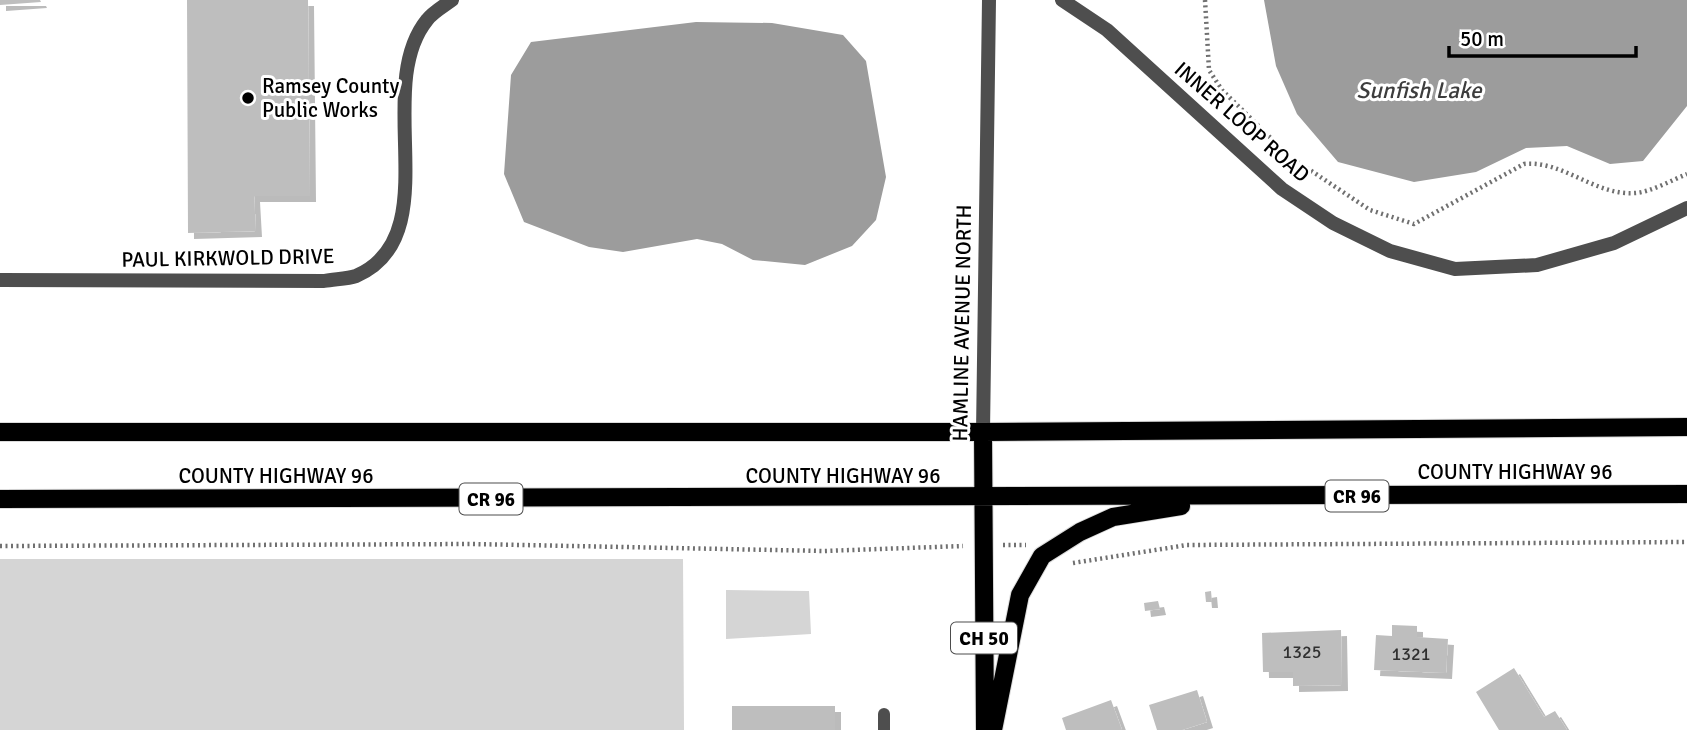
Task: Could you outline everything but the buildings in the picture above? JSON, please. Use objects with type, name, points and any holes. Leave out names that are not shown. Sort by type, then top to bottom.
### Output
[{"type":"main road","name":"COUNTY HIGHWAY 96","points":[[0,432],[983,432],[1687,427]]},
{"type":"main road","name":"HAMLINE AVENUE NORTH","points":[[983,432],[985,730]]},
{"type":"main road","name":"COUNTY HIGHWAY 96","points":[[0,499],[1687,494]]},
{"type":"main road","points":[[993,730],[1020,594],[1042,556],[1080,532],[1113,517],[1241,496]]},
{"type":"street","name":"PAUL KIRKWOLD DRIVE","points":[[0,280],[324,281],[356,276],[381,257],[399,233],[404,205],[404,80],[426,20],[452,0]]},
{"type":"street","name":"HAMLINE AVENUE NORTH","points":[[983,432],[989,0]]},
{"type":"street","name":"INNER LOOP ROAD","points":[[1062,0],[1107,30],[1282,189],[1333,223],[1390,251],[1455,268],[1537,265],[1614,243],[1687,208]]},
{"type":"lane","points":[[884,714],[884,730]]},
{"type":"path","points":[[1205,0],[1209,71],[1222,90],[1289,156],[1370,210],[1414,224],[1524,164],[1540,162],[1612,192],[1637,193],[1687,174]]},
{"type":"path","points":[[1062,565],[1148,549],[1187,545],[1687,542]]},
{"type":"path","points":[[0,546],[472,544],[824,551],[983,546]]},
{"type":"shaded area","points":[[0,559],[683,559],[684,730],[0,730]]},
{"type":"shaded area","points":[[726,590],[809,591],[811,634],[726,639]]},
{"type":"water","name":"Sunfish Lake","points":[[1264,0],[1687,0],[1687,106],[1643,161],[1610,164],[1567,146],[1526,148],[1476,172],[1414,182],[1338,162],[1297,114],[1276,66]]},
{"type":"water","points":[[696,22],[772,23],[843,35],[866,61],[886,177],[876,220],[852,246],[805,265],[753,260],[722,244],[697,239],[623,252],[589,247],[524,222],[504,174],[511,75],[531,42]]},
{"type":"place","name":"Ramsey County Public Works","points":[[248,98]]}]
